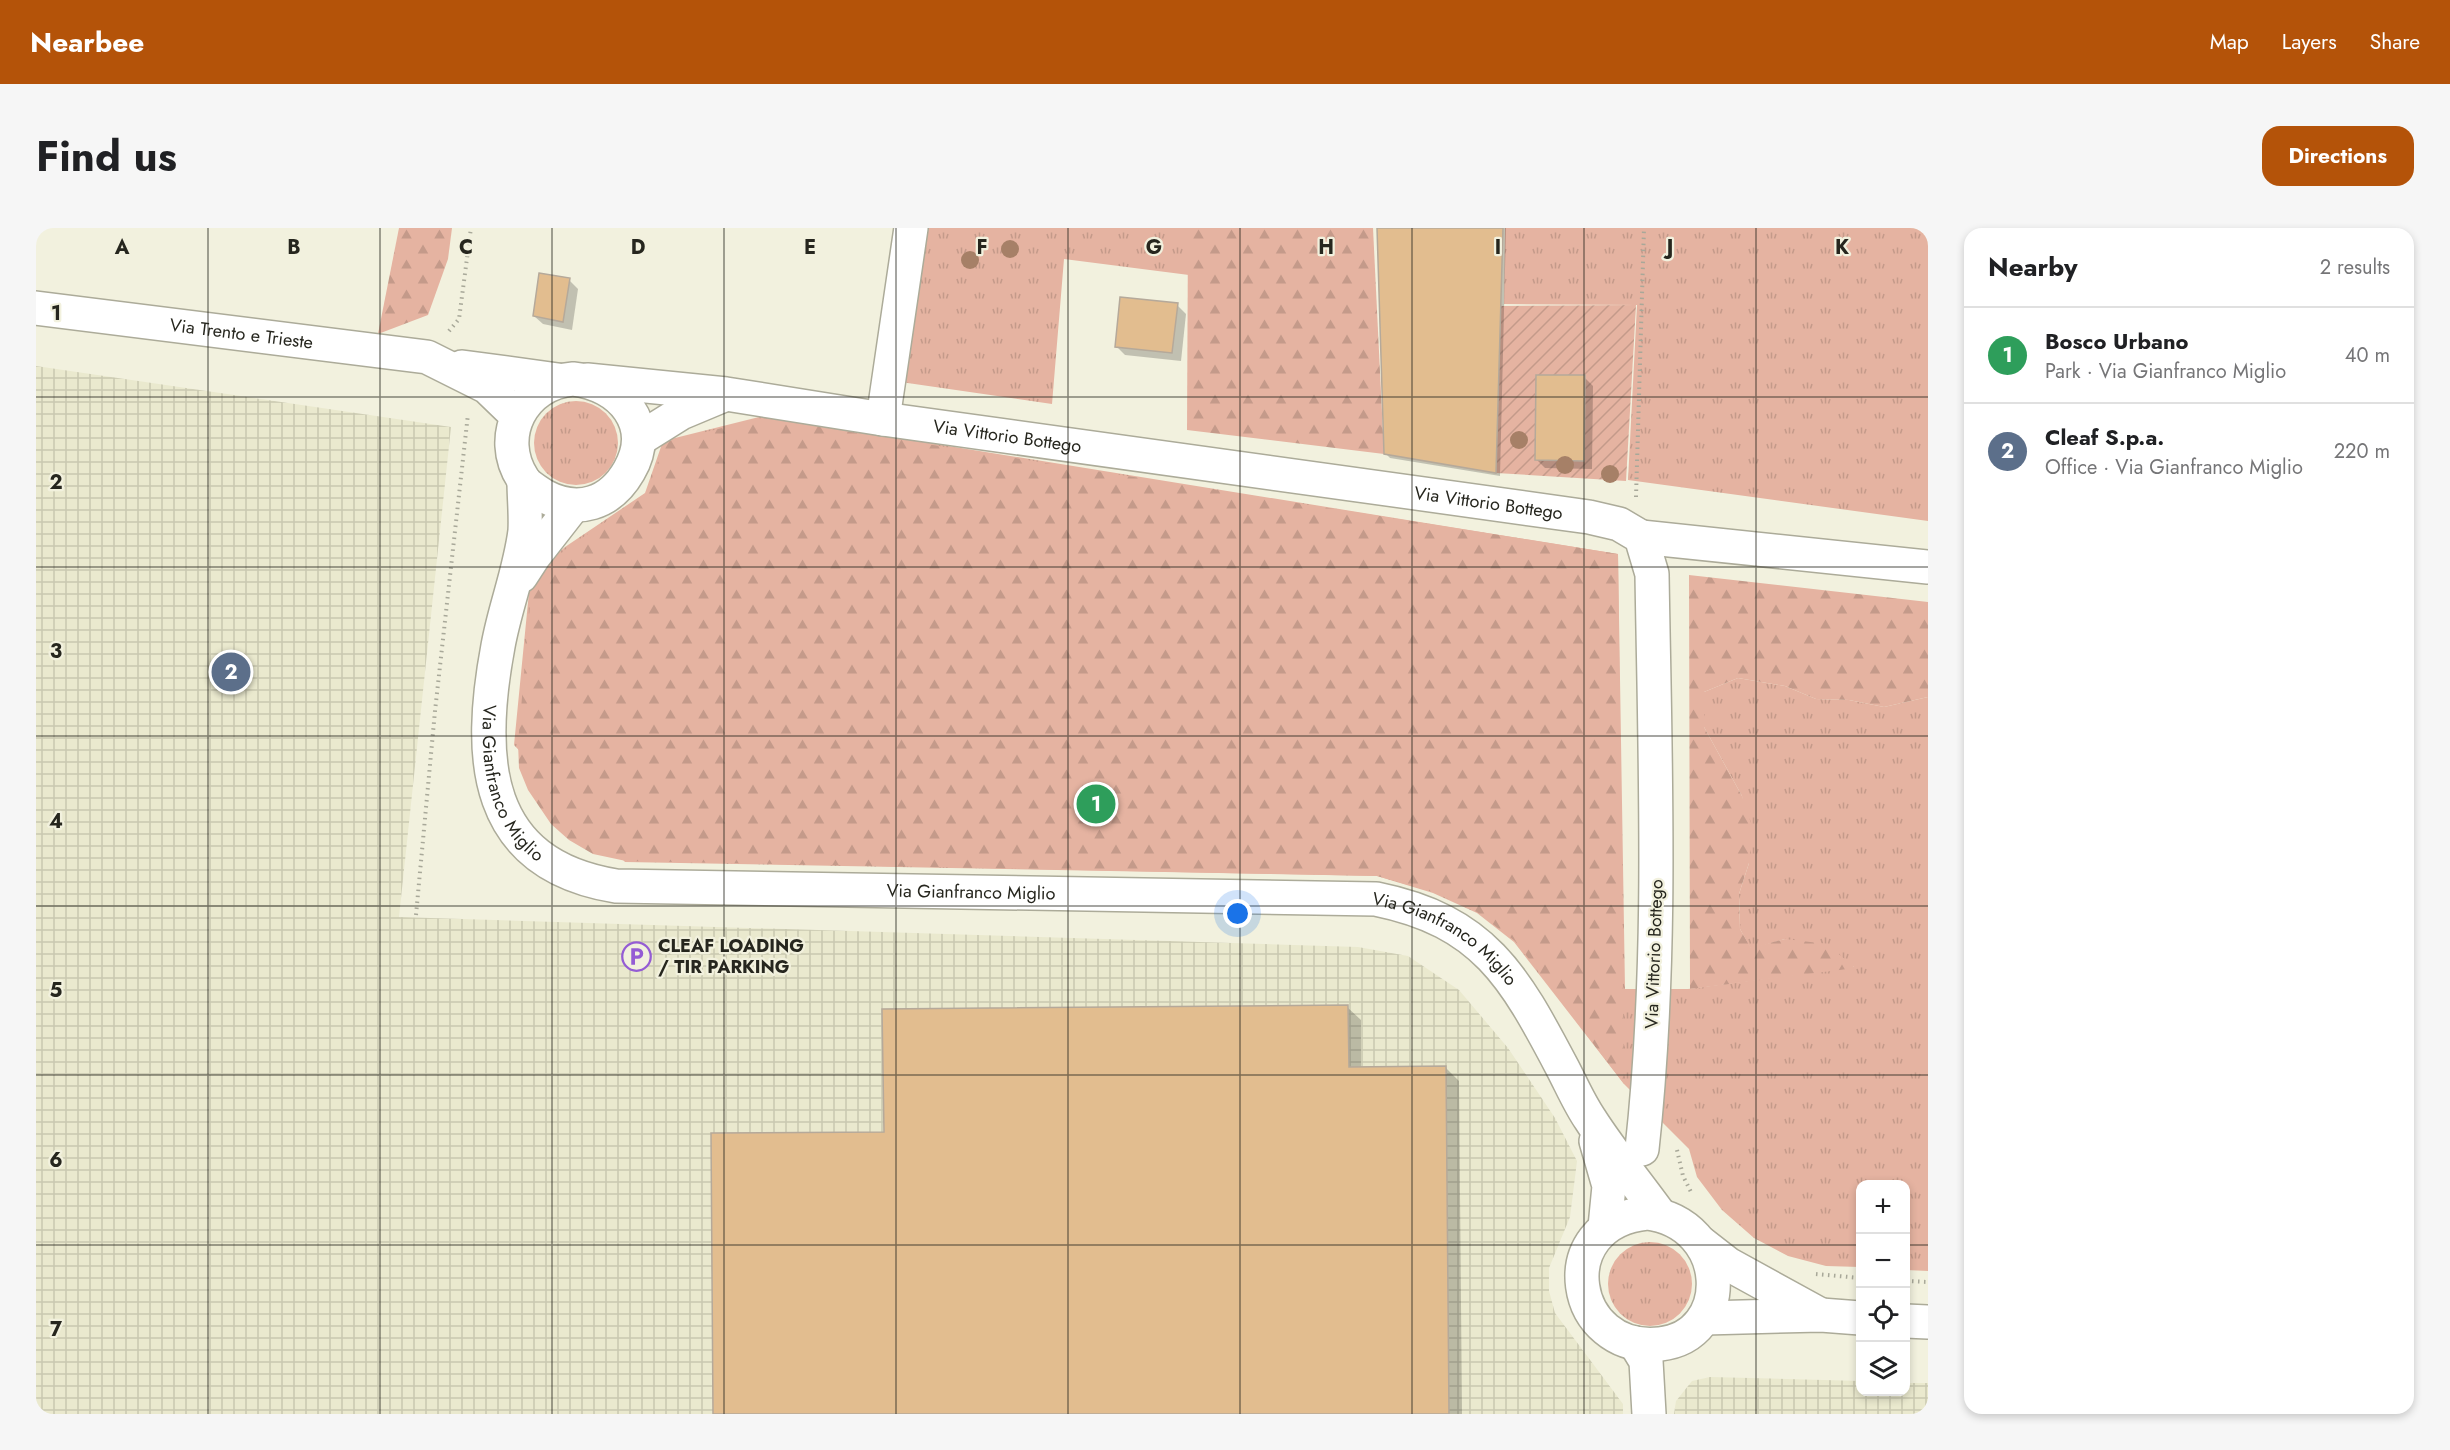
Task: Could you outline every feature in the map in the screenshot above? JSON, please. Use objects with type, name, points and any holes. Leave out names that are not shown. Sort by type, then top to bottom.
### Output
[{"type":"street","points":[[883,419],[911,228]]},
{"type":"street","name":"Via Trento e Trieste","points":[[36,308],[572,380]]},
{"type":"street","name":"Via Trento e Trieste","points":[[436,361],[487,387],[518,416]]},
{"type":"street","points":[[572,380],[617,394],[632,413],[641,438],[637,455],[620,486],[607,496],[587,504],[573,506],[556,502],[524,481],[515,463],[512,444],[518,416],[525,400],[533,393],[572,380]]},
{"type":"street","name":"Via Vittorio Bottego","points":[[572,380],[726,394],[883,419],[1589,517],[1618,524],[1655,539],[1652,573],[1657,863],[1649,1091],[1642,1149]]},
{"type":"street","points":[[641,438],[681,413],[726,394]]},
{"type":"street","name":"Via Gianfranco Miglio","points":[[524,481],[525,530],[514,588],[498,644],[492,681],[489,728],[491,775],[495,798],[511,825],[543,860],[560,871],[595,883],[636,887],[980,890],[1364,899],[1404,905],[1450,923],[1491,955],[1513,980],[1532,1010],[1589,1119],[1660,1215]]},
{"type":"street","name":"Via Gianfranco Miglio","points":[[514,588],[534,555],[573,506]]},
{"type":"street","points":[[1655,539],[1928,567]]},
{"type":"street","name":"Via Gianfranco Miglio","points":[[1589,1119],[1609,1186],[1605,1227]]},
{"type":"street","points":[[1705,1318],[1713,1278],[1711,1260],[1692,1232],[1673,1219],[1660,1215],[1634,1215],[1605,1227],[1585,1256],[1581,1276],[1584,1297],[1593,1316],[1607,1330],[1635,1343],[1661,1344],[1676,1339],[1705,1318],[1821,1315],[1856,1317]]},
{"type":"street","points":[[1701,1243],[1728,1264],[1821,1315]]},
{"type":"street","points":[[1910,1321],[1928,1322]]},
{"type":"street","points":[[1635,1343],[1646,1361],[1649,1414]]},
{"type":"path","points":[[436,361],[459,320],[471,228]]},
{"type":"path","points":[[1644,228],[1636,494],[1655,539]]},
{"type":"path","points":[[416,915],[434,722],[469,410]]},
{"type":"path","points":[[1628,492],[1636,494],[1661,519],[1655,539]]},
{"type":"path","points":[[1675,1142],[1683,1176],[1696,1201]]},
{"type":"path","points":[[1805,1272],[1856,1278]]},
{"type":"path","points":[[1910,1281],[1928,1282]]},
{"type":"shaded area","points":[[36,366],[451,427],[399,917],[1358,947],[1408,956],[1459,990],[1508,1048],[1555,1118],[1577,1161],[1570,1217],[1549,1268],[1549,1291],[1555,1313],[1623,1404],[1623,1414],[36,1414]]},
{"type":"shaded area","points":[[1710,1377],[1856,1381],[1856,1396],[1910,1396],[1910,1383],[1928,1383],[1928,1414],[1674,1414],[1676,1401],[1692,1381]]},
{"type":"green space","points":[[399,228],[452,228],[448,259],[428,315],[378,334]]},
{"type":"green space","points":[[895,228],[1188,228],[1189,275],[1064,259],[1052,404],[880,379]]},
{"type":"green space","points":[[1188,228],[1373,228],[1384,454],[1187,430]]},
{"type":"green space","points":[[1505,228],[1928,228],[1928,521],[1628,480],[1637,305],[1504,304]]},
{"type":"green space","points":[[1636,305],[1626,481],[1496,473],[1501,306]]},
{"type":"green space","points":[[576,401],[592,404],[606,413],[615,427],[618,443],[615,459],[606,473],[592,482],[576,485],[560,482],[546,473],[537,459],[534,443],[537,427],[546,413],[560,404]]},
{"type":"green space","points":[[763,416],[1618,554],[1625,989],[1688,989],[1854,967],[1785,939],[1751,949],[1740,929],[1739,894],[1749,863],[1742,796],[1704,727],[1704,692],[1738,678],[1785,686],[1816,699],[1849,700],[1884,707],[1928,697],[1928,1271],[1910,1270],[1910,1180],[1856,1180],[1856,1267],[1826,1266],[1788,1256],[1754,1238],[1722,1210],[1697,1177],[1689,1149],[1624,1084],[1514,942],[1477,913],[1433,893],[1377,876],[625,862],[514,745],[529,592],[546,564],[565,547],[645,493],[663,441]]},
{"type":"green space","points":[[763,418],[1618,554],[1624,1084],[1515,941],[1477,912],[1433,892],[1377,876],[626,861],[593,854],[569,840],[551,824],[528,790],[519,768],[518,743],[531,594],[547,566],[567,548],[646,495],[665,442]]},
{"type":"green space","points":[[1689,575],[1928,602],[1928,697],[1884,707],[1849,700],[1816,699],[1785,686],[1738,678],[1704,692],[1704,727],[1742,796],[1753,829],[1749,863],[1739,894],[1740,929],[1751,948],[1785,939],[1827,944],[1855,968],[1690,989]]},
{"type":"green space","points":[[1650,1242],[1666,1245],[1685,1261],[1692,1284],[1689,1300],[1673,1319],[1650,1326],[1634,1323],[1615,1307],[1608,1284],[1611,1268],[1627,1249]]},
{"type":"building","points":[[1377,228],[1503,228],[1496,473],[1384,454]]},
{"type":"building","points":[[539,273],[570,278],[563,322],[533,316]]},
{"type":"building","points":[[1120,297],[1178,303],[1172,353],[1115,347]]},
{"type":"building","points":[[1536,375],[1585,375],[1584,461],[1535,460]]},
{"type":"building","points":[[1348,1005],[1349,1067],[1446,1066],[1449,1414],[713,1414],[711,1133],[884,1132],[882,1009]]},
{"type":"place","name":"Cleaf S.p.a.","points":[[231,672]]},
{"type":"place","name":"Bosco Urbano","points":[[1096,804]]},
{"type":"place","name":"CLEAF LOADING / TIR PARKING","points":[[637,956]]}]
